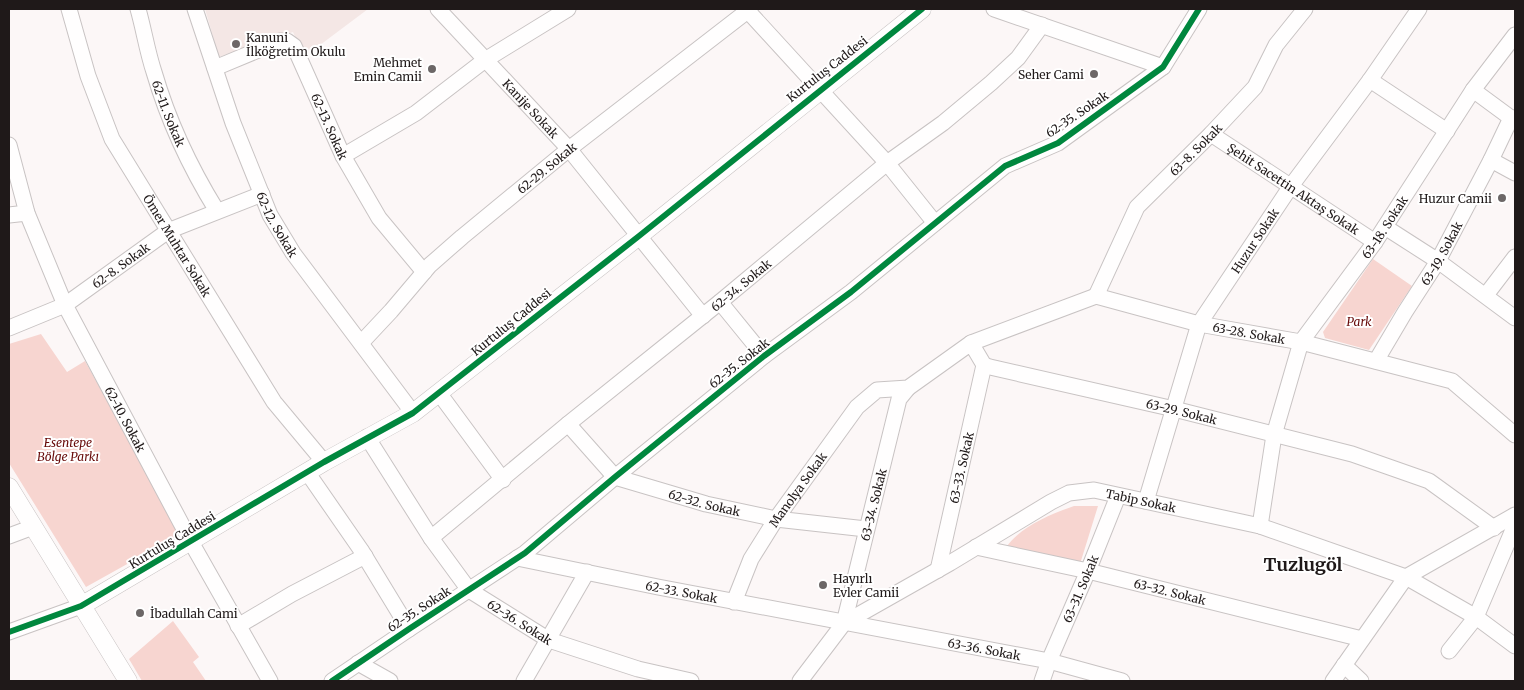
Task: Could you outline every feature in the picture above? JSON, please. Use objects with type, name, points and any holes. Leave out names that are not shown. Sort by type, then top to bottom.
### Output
[{"type":"street","name":"Ömer Muhtar Sokak","points":[[69,9],[88,76],[112,139],[274,402],[324,462]]},
{"type":"street","name":"62-11. Sokak","points":[[138,9],[154,72],[167,108],[196,177],[216,212]]},
{"type":"street","name":"62-12. Sokak","points":[[195,9],[233,123],[270,215],[293,253],[413,413]]},
{"type":"street","name":"Kanije Sokak","points":[[438,9],[569,149],[703,316]]},
{"type":"street","points":[[344,156],[416,113],[486,60],[568,9]]},
{"type":"street","points":[[748,9],[887,163],[935,223]]},
{"type":"street","name":"62-29. Sokak","points":[[361,343],[424,272],[462,237],[569,149],[748,9]]},
{"type":"street","name":"Kurtuluş Caddesi","points":[[81,606],[367,437],[413,413],[639,236],[922,9]]},
{"type":"street","points":[[994,9],[1163,67],[1199,9]]},
{"type":"street","name":"63-8. Sokak","points":[[1096,296],[1137,208],[1212,134],[1255,87],[1276,45],[1305,9]]},
{"type":"street","name":"Huzur Sokak","points":[[1146,501],[1199,324],[1291,186],[1370,80],[1419,9]]},
{"type":"street","name":"62-34. Sokak","points":[[431,538],[887,163],[943,122],[991,83],[1018,58],[1042,25]]},
{"type":"street","name":"63-18. Sokak","points":[[1301,342],[1386,227],[1473,90],[1515,35]]},
{"type":"street","name":"62-13. Sokak","points":[[215,68],[280,41],[294,46],[344,156],[380,218],[424,272]]},
{"type":"street","name":"62-35. Sokak","points":[[332,681],[517,558],[764,356],[851,292],[1005,166],[1058,143],[1163,67]]},
{"type":"street","points":[[1370,80],[1447,131]]},
{"type":"street","points":[[1473,90],[1513,118]]},
{"type":"street","name":"63-19. Sokak","points":[[1376,361],[1438,261],[1513,118]]},
{"type":"street","name":"Şehit Sacettin Aktaş Sokak","points":[[1212,134],[1375,242]]},
{"type":"street","name":"62-10. Sokak","points":[[9,145],[27,213],[65,305],[191,542],[270,681]]},
{"type":"street","points":[[1491,160],[1515,173]]},
{"type":"street","name":"62-8. Sokak","points":[[9,328],[65,305],[168,232],[262,194]]},
{"type":"street","points":[[9,214],[27,213]]},
{"type":"street","points":[[1386,227],[1438,261],[1515,318]]},
{"type":"street","points":[[1486,295],[1515,257]]},
{"type":"street","points":[[908,388],[971,344],[1096,296]]},
{"type":"street","name":"63-28. Sokak","points":[[1096,296],[1199,324],[1301,342],[1452,381],[1515,435]]},
{"type":"street","points":[[720,302],[764,356]]},
{"type":"street","points":[[1260,526],[1274,435],[1301,342]]},
{"type":"street","points":[[971,344],[984,365]]},
{"type":"street","name":"63-29. Sokak","points":[[984,365],[1174,409],[1352,454],[1429,481],[1494,528]]},
{"type":"street","name":"63-33. Sokak","points":[[938,570],[984,365]]},
{"type":"street","name":"Manolya Sokak","points":[[734,602],[751,559],[776,519],[856,407],[877,390],[908,388]]},
{"type":"street","name":"63-34. Sokak","points":[[844,623],[898,398],[908,388]]},
{"type":"street","points":[[439,393],[503,480]]},
{"type":"street","points":[[568,424],[615,477]]},
{"type":"street","name":"62-36. Sokak","points":[[367,437],[431,538],[469,590],[549,640],[638,669],[690,681]]},
{"type":"street","points":[[307,472],[365,556],[409,629]]},
{"type":"street","name":"62-32. Sokak","points":[[615,477],[706,504],[776,519],[866,529]]},
{"type":"street","points":[[9,487],[128,681]]},
{"type":"street","name":"Tabip Sokak","points":[[800,681],[844,623],[938,570],[1051,502],[1069,493],[1094,490],[1260,526],[1406,577],[1476,617],[1515,646]]},
{"type":"street","name":"63-31. Sokak","points":[[1042,681],[1118,496]]},
{"type":"street","points":[[1333,681],[1406,577],[1515,515]]},
{"type":"street","points":[[1449,651],[1476,617],[1515,525]]},
{"type":"street","points":[[9,536],[33,527]]},
{"type":"street","name":"63-32. Sokak","points":[[976,547],[1088,571],[1362,639]]},
{"type":"street","points":[[238,626],[292,594],[365,556]]},
{"type":"street","name":"62-33. Sokak","points":[[517,558],[844,623]]},
{"type":"street","points":[[524,681],[587,572]]},
{"type":"street","points":[[9,632],[81,606]]},
{"type":"street","name":"63-36. Sokak","points":[[844,623],[1049,661],[1122,681]]},
{"type":"street","points":[[358,663],[390,681]]},
{"type":"street","points":[[1344,665],[1361,681]]},
{"type":"shaded area","name":"Kanuni İlköğretim Okulu","points":[[205,9],[368,9],[304,57],[293,32],[219,57]]},
{"type":"green space","name":"Park","points":[[1373,259],[1412,286],[1369,350],[1325,338],[1323,332]]},
{"type":"green space","name":"Esentepe Bölge Parkı","points":[[41,334],[67,372],[85,361],[181,534],[86,587],[9,463],[9,344]]},
{"type":"green space","points":[[1074,506],[1098,506],[1080,564],[1007,546],[1029,527]]},
{"type":"green space","points":[[173,621],[199,657],[193,662],[206,681],[142,681],[129,659]]},
{"type":"cycle path","points":[[9,632],[81,606],[324,462],[413,413],[639,236],[922,9]]},
{"type":"cycle path","points":[[332,681],[525,553],[764,356],[851,292],[1005,166],[1058,143],[1163,67],[1199,9]]},
{"type":"place","name":"Kanuni İlköğretim Okulu","points":[[236,44]]},
{"type":"place","name":"Mehmet Emin Camii","points":[[432,69]]},
{"type":"place","name":"Seher Cami","points":[[1094,74]]},
{"type":"place","name":"Huzur Camii","points":[[1502,198]]},
{"type":"place","name":"Hayırlı Evler Camii","points":[[823,585]]},
{"type":"place","name":"İbadullah Cami","points":[[140,613]]},
{"type":"district","name":"Tuzlugöl","points":[[1303,564]]}]
